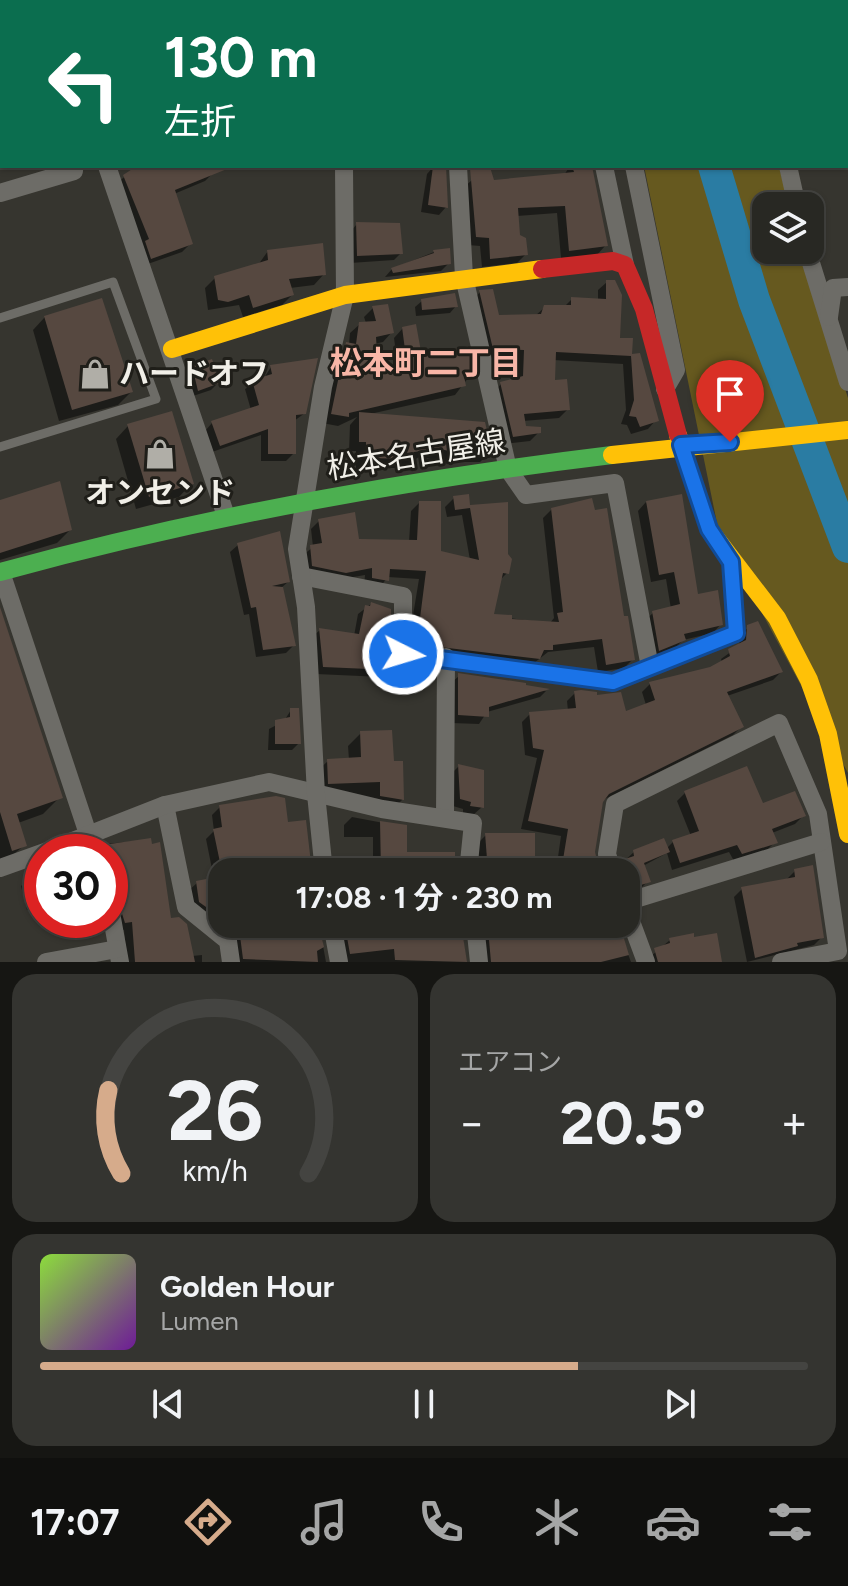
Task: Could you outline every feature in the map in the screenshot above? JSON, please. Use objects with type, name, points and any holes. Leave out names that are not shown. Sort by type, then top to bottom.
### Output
[{"type":"street","points":[[0,193],[74,171],[73,168]]},
{"type":"street","points":[[108,168],[172,349],[226,516]]},
{"type":"street","points":[[323,858],[306,607],[297,549],[323,387],[345,295],[344,168]]},
{"type":"street","points":[[458,168],[464,277],[508,469],[526,495],[615,483],[650,667]]},
{"type":"street","points":[[604,168],[625,265],[644,309],[681,445],[709,529],[731,562],[777,618],[809,680],[828,734],[848,834]]},
{"type":"street","points":[[634,168],[676,370],[665,389]]},
{"type":"street","points":[[788,168],[794,192]]},
{"type":"street","points":[[172,349],[345,295],[464,277],[613,261],[625,265]]},
{"type":"street","points":[[811,264],[848,382]]},
{"type":"street","points":[[826,319],[830,316],[833,288],[848,287]]},
{"type":"street","name":"松本名古屋線","points":[[1,572],[226,516],[303,501],[681,445],[848,430]]},
{"type":"street","points":[[301,576],[403,596],[403,654],[446,657],[613,682],[736,633],[731,562]]},
{"type":"street","points":[[1,572],[88,834]]},
{"type":"street","points":[[445,817],[446,657]]},
{"type":"street","points":[[608,858],[615,804],[779,723],[818,814],[838,951],[781,962]]},
{"type":"street","points":[[110,834],[165,805],[269,782],[382,809],[473,823],[469,858]]},
{"type":"street","points":[[165,805],[186,907],[228,941],[231,962]]},
{"type":"street","points":[[640,900],[821,842]]},
{"type":"street","points":[[0,868],[24,859]]},
{"type":"street","points":[[335,938],[339,962]]},
{"type":"street","points":[[476,938],[479,962]]},
{"type":"street","points":[[638,938],[646,962]]},
{"type":"street","points":[[46,962],[119,955]]},
{"type":"lane","points":[[0,318],[113,282],[156,399],[0,447]]},
{"type":"shaded area","points":[[644,168],[780,168],[786,192],[752,192],[752,264],[805,264],[848,398],[848,773],[719,533]]},
{"type":"building","points":[[134,168],[227,169],[175,190],[193,244],[151,259],[145,241],[149,239],[123,175]]},
{"type":"building","points":[[433,168],[446,168],[448,208],[428,205]]},
{"type":"building","points":[[470,168],[490,168],[494,180],[574,172],[573,168],[592,168],[608,246],[569,251],[565,206],[518,208],[520,235],[526,238],[528,255],[490,259],[489,238],[476,237]]},
{"type":"building","points":[[356,222],[400,223],[403,254],[357,256]]},
{"type":"building","points":[[323,243],[326,275],[289,279],[294,295],[253,308],[249,295],[228,302],[218,300],[214,276],[268,260],[267,250]]},
{"type":"building","points":[[450,248],[451,264],[393,273],[391,268],[434,253],[433,250]]},
{"type":"building","points":[[606,280],[615,280],[622,295],[620,338],[633,338],[632,354],[640,353],[659,421],[640,427],[636,417],[629,416],[634,400],[631,356],[556,352],[555,380],[567,379],[570,410],[524,414],[526,426],[541,427],[541,433],[513,437],[500,382],[523,376],[524,350],[493,349],[479,290],[493,289],[499,315],[541,314],[544,305],[571,305],[571,297],[606,299]]},
{"type":"building","points":[[455,293],[458,307],[422,310],[421,299]]},
{"type":"building","points":[[102,298],[133,392],[72,410],[44,316]]},
{"type":"building","points":[[388,304],[394,333],[376,337],[378,368],[407,365],[402,327],[416,324],[422,357],[468,346],[474,374],[464,376],[466,386],[349,413],[349,417],[331,414],[346,342],[356,344],[359,322],[376,321],[372,306]]},
{"type":"building","points":[[318,358],[306,414],[296,415],[296,454],[268,454],[268,429],[220,446],[211,421],[259,405],[252,380],[272,374],[270,365]]},
{"type":"building","points":[[212,359],[220,383],[198,391],[192,366]]},
{"type":"building","name":"オンセンド","points":[[172,411],[194,484],[149,497],[127,424]]},
{"type":"building","points":[[359,412],[485,422],[492,452],[460,453],[429,447],[429,450],[414,452],[414,459],[366,458],[366,442],[359,442]]},
{"type":"building","points":[[60,481],[72,530],[0,553],[0,500]]},
{"type":"building","points":[[469,494],[470,505],[508,502],[508,554],[512,559],[509,574],[503,573],[494,614],[512,615],[512,619],[559,622],[557,613],[563,612],[551,508],[592,498],[595,510],[607,508],[624,616],[628,616],[635,660],[606,665],[602,639],[553,645],[553,650],[544,650],[540,659],[415,644],[415,625],[419,626],[426,571],[390,569],[389,581],[372,578],[372,568],[346,573],[312,566],[310,545],[322,543],[318,519],[355,512],[359,539],[417,540],[419,501],[441,501],[441,551],[479,560],[470,508],[455,510],[453,496]]},
{"type":"building","points":[[682,494],[698,594],[718,590],[723,625],[684,634],[686,640],[659,651],[652,611],[680,604],[674,572],[659,575],[646,501]]},
{"type":"building","points":[[280,531],[290,582],[272,586],[283,587],[296,646],[263,650],[256,607],[251,608],[237,543]]},
{"type":"building","points":[[371,602],[391,609],[392,670],[323,667],[319,628],[359,634],[365,605],[370,606]]},
{"type":"building","points":[[0,607],[63,798],[17,814],[24,847],[12,851],[0,812]]},
{"type":"building","points":[[758,621],[783,672],[727,692],[744,727],[609,794],[603,802],[596,858],[563,858],[568,829],[528,821],[544,750],[533,748],[529,712],[576,708],[574,691],[581,690],[597,692],[597,695],[621,692],[626,711],[655,700],[649,682],[710,667],[730,656],[728,649],[746,640],[747,625]]},
{"type":"building","points":[[458,673],[550,689],[489,707],[489,717],[458,715]]},
{"type":"building","points":[[290,708],[299,708],[301,744],[275,744],[275,720],[290,717]]},
{"type":"building","points":[[392,730],[394,761],[403,761],[404,800],[380,796],[380,782],[328,784],[327,759],[361,757],[360,731]]},
{"type":"building","points":[[458,764],[484,770],[484,808],[470,806],[471,802],[460,799]]},
{"type":"building","points":[[747,766],[763,803],[795,791],[806,816],[772,829],[778,843],[742,854],[737,845],[680,863],[672,840],[699,831],[684,791]]},
{"type":"building","points":[[276,796],[285,798],[288,822],[306,820],[310,858],[219,858],[213,829],[222,827],[219,805]]},
{"type":"building","points":[[380,821],[407,825],[407,852],[455,852],[455,858],[381,858]]},
{"type":"building","points":[[485,833],[535,833],[535,858],[487,858]]},
{"type":"building","points":[[151,838],[152,844],[160,842],[171,918],[179,917],[187,924],[195,962],[135,962],[132,922],[128,923],[128,841]]},
{"type":"building","points":[[664,838],[670,852],[644,863],[651,882],[640,885],[640,858],[628,858],[634,856],[633,850]]},
{"type":"building","points":[[813,865],[824,938],[797,943],[798,946],[755,958],[741,887],[795,877],[794,869]]},
{"type":"building","points":[[208,879],[208,907],[199,902],[196,881]]},
{"type":"building","points":[[694,933],[694,937],[717,933],[722,962],[658,962],[654,948],[670,943],[669,938]]},
{"type":"building","points":[[240,938],[322,938],[324,947],[317,951],[318,962],[243,959]]},
{"type":"building","points":[[347,938],[463,938],[467,962],[395,960],[394,949],[350,954]]},
{"type":"building","points":[[489,938],[624,938],[629,955],[601,962],[491,962]]},
{"type":"waterway","points":[[715,168],[754,300],[848,547]]},
{"type":"traffic: fast","points":[[0,572],[152,534],[304,502],[457,476],[612,455]]},
{"type":"traffic: slow","points":[[172,349],[345,295],[542,269]]},
{"type":"traffic: slow","points":[[612,455],[848,430]]},
{"type":"traffic: slow","points":[[678,435],[709,529],[777,618],[809,680],[828,734],[848,834]]},
{"type":"traffic: jam","points":[[542,269],[613,261],[625,265],[644,309],[678,435]]},
{"type":"place","name":"ハードオフ","points":[[95,374]]},
{"type":"place","name":"オンセンド","points":[[160,454]]},
{"type":"district","name":"松本町二丁目","points":[[426,363]]},
{"type":"route","points":[[403,654],[446,657],[613,682],[736,633],[731,562],[709,529],[681,445],[730,442]]}]
